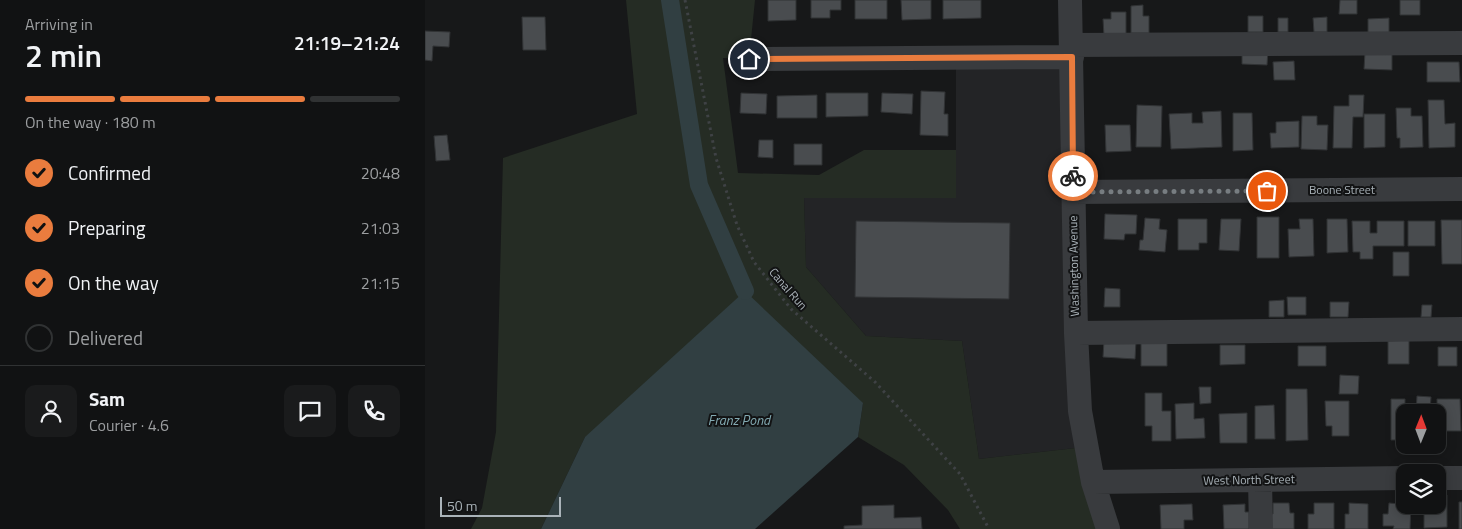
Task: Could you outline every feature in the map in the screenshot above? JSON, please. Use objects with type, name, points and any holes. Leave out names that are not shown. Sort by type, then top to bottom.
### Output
[{"type":"street","name":"Washington Avenue","points":[[1070,0],[1075,333],[1080,411],[1093,482],[1108,529]]},
{"type":"street","points":[[749,59],[1462,43]]},
{"type":"street","name":"Boone Street","points":[[1073,192],[1462,189]]},
{"type":"street","points":[[1075,333],[1462,329]]},
{"type":"street","name":"West North Street","points":[[1093,482],[1396,478]]},
{"type":"street","points":[[1446,478],[1462,478]]},
{"type":"street","points":[[1260,480],[1261,529]]},
{"type":"path","name":"Canal Run","points":[[685,0],[716,158],[737,225],[754,262],[791,309],[875,382],[960,474],[989,529]]},
{"type":"shaded area","points":[[626,0],[755,0],[749,59],[723,58],[738,173],[819,175],[864,150],[956,150],[956,198],[804,198],[806,267],[866,336],[962,341],[979,459],[1085,447],[1108,529],[960,529],[948,510],[904,465],[858,437],[863,403],[585,437],[541,529],[471,529],[482,508],[496,432],[503,158],[637,114]]},
{"type":"shaded area","points":[[1072,57],[1085,447],[979,459],[962,341],[866,336],[806,267],[804,198],[956,198],[956,58]]},
{"type":"water","name":"Franz Pond","points":[[745,291],[863,403],[858,437],[755,529],[541,529],[585,437]]},
{"type":"building","points":[[768,0],[796,0],[796,20],[768,21]]},
{"type":"building","points":[[811,0],[841,0],[841,10],[830,10],[830,18],[811,18]]},
{"type":"building","points":[[855,0],[887,0],[887,19],[855,19]]},
{"type":"building","points":[[901,0],[931,0],[931,19],[902,20]]},
{"type":"building","points":[[943,0],[981,0],[981,18],[943,19]]},
{"type":"building","points":[[1340,0],[1357,0],[1357,14],[1339,14]]},
{"type":"building","points":[[1400,0],[1420,0],[1420,15],[1400,15]]},
{"type":"building","points":[[1143,5],[1143,16],[1149,16],[1149,33],[1131,33],[1131,6]]},
{"type":"building","points":[[1111,12],[1126,12],[1126,35],[1104,36],[1103,19],[1111,19]]},
{"type":"building","points":[[1248,16],[1263,16],[1263,32],[1248,32]]},
{"type":"building","points":[[522,17],[545,17],[546,50],[523,50]]},
{"type":"building","points":[[1327,17],[1327,32],[1314,32],[1313,18]]},
{"type":"building","points":[[1278,18],[1288,18],[1288,32],[1278,32]]},
{"type":"building","points":[[1389,18],[1389,37],[1368,37],[1368,19]]},
{"type":"building","points":[[425,31],[450,32],[449,47],[433,46],[432,61],[425,60]]},
{"type":"building","points":[[1242,48],[1268,49],[1267,65],[1242,64]]},
{"type":"building","points":[[1365,52],[1392,53],[1392,70],[1364,69]]},
{"type":"building","points":[[1294,61],[1295,80],[1274,80],[1273,62]]},
{"type":"building","points":[[1427,62],[1459,62],[1460,82],[1427,82]]},
{"type":"building","points":[[921,91],[945,92],[944,114],[948,114],[948,136],[920,135]]},
{"type":"building","points":[[741,93],[767,94],[766,114],[740,113]]},
{"type":"building","points":[[826,93],[868,93],[868,116],[826,117]]},
{"type":"building","points":[[882,93],[913,94],[912,114],[881,112]]},
{"type":"building","points":[[817,95],[817,118],[777,118],[777,96]]},
{"type":"building","points":[[1349,95],[1364,95],[1363,117],[1353,117],[1352,148],[1333,148],[1334,106],[1349,106]]},
{"type":"building","points":[[1428,100],[1444,100],[1445,124],[1455,123],[1455,147],[1429,148]]},
{"type":"building","points":[[1137,105],[1162,106],[1161,147],[1136,147]]},
{"type":"building","points":[[1396,108],[1411,108],[1411,116],[1422,116],[1423,147],[1400,148],[1400,138],[1397,138]]},
{"type":"building","points":[[1221,111],[1222,147],[1171,149],[1169,114],[1192,113],[1192,123],[1203,123],[1202,112]]},
{"type":"building","points":[[1233,113],[1252,113],[1253,150],[1233,151]]},
{"type":"building","points":[[1364,114],[1385,114],[1385,147],[1364,148]]},
{"type":"building","points":[[1302,116],[1317,116],[1317,125],[1328,125],[1327,150],[1301,149]]},
{"type":"building","points":[[1299,121],[1299,147],[1271,148],[1270,133],[1276,133],[1276,122]]},
{"type":"building","points":[[1105,125],[1130,125],[1131,151],[1106,152]]},
{"type":"building","points":[[447,135],[450,160],[436,161],[434,136]]},
{"type":"building","points":[[759,140],[773,140],[773,158],[758,157]]},
{"type":"building","points":[[794,144],[822,144],[822,165],[794,165]]},
{"type":"building","points":[[1105,214],[1137,215],[1136,234],[1125,234],[1124,240],[1104,239]]},
{"type":"building","points":[[1257,217],[1279,217],[1279,258],[1257,258]]},
{"type":"building","points":[[1145,218],[1160,219],[1159,229],[1167,230],[1165,252],[1139,250],[1140,240],[1143,240]]},
{"type":"building","points":[[1178,219],[1207,219],[1207,243],[1199,243],[1199,250],[1178,250]]},
{"type":"building","points":[[1221,219],[1241,219],[1239,251],[1219,250]]},
{"type":"building","points":[[1299,219],[1313,219],[1314,256],[1289,257],[1288,229],[1300,229]]},
{"type":"building","points":[[1327,219],[1347,219],[1348,252],[1327,253]]},
{"type":"building","points":[[1441,220],[1462,220],[1462,264],[1442,264]]},
{"type":"building","points":[[856,221],[1010,223],[1009,299],[855,297]]},
{"type":"building","points":[[1352,221],[1370,221],[1370,233],[1377,233],[1377,221],[1404,221],[1404,246],[1373,246],[1373,259],[1360,259],[1360,252],[1353,252]]},
{"type":"building","points":[[1408,221],[1435,221],[1435,246],[1408,246]]},
{"type":"building","points":[[1393,252],[1409,252],[1409,276],[1393,276]]},
{"type":"building","points":[[1105,288],[1120,289],[1120,307],[1104,307]]},
{"type":"building","points":[[1287,297],[1306,297],[1306,315],[1288,315]]},
{"type":"building","points":[[1284,300],[1284,317],[1269,317],[1269,301]]},
{"type":"building","points":[[1330,302],[1349,302],[1348,317],[1330,317]]},
{"type":"building","points":[[1422,305],[1432,305],[1431,317],[1421,317]]},
{"type":"building","points":[[1104,340],[1136,341],[1135,359],[1103,357]]},
{"type":"building","points":[[1409,340],[1409,364],[1388,364],[1388,341]]},
{"type":"building","points":[[1167,342],[1167,366],[1141,366],[1141,343]]},
{"type":"building","points":[[1220,345],[1245,345],[1245,364],[1220,365]]},
{"type":"building","points":[[1298,346],[1326,346],[1326,366],[1298,366]]},
{"type":"building","points":[[1438,347],[1457,347],[1457,366],[1438,366]]},
{"type":"building","points":[[1340,375],[1359,376],[1358,394],[1339,394]]},
{"type":"building","points":[[1199,387],[1211,387],[1211,403],[1200,404]]},
{"type":"building","points":[[1286,389],[1307,389],[1308,440],[1286,441]]},
{"type":"building","points":[[1145,393],[1162,393],[1162,411],[1171,411],[1171,441],[1152,441],[1152,426],[1145,426]]},
{"type":"building","points":[[1417,396],[1431,397],[1431,404],[1416,404]]},
{"type":"building","points":[[1391,399],[1405,399],[1405,404],[1396,404],[1396,440],[1391,440]]},
{"type":"building","points":[[1437,399],[1460,399],[1461,431],[1446,431],[1446,404],[1437,404]]},
{"type":"building","points":[[1325,401],[1349,401],[1349,436],[1332,436],[1332,426],[1326,426]]},
{"type":"building","points":[[1194,403],[1194,419],[1204,418],[1205,438],[1176,439],[1175,404]]},
{"type":"building","points":[[1274,405],[1275,439],[1255,439],[1255,406]]},
{"type":"building","points":[[1247,413],[1247,443],[1220,443],[1219,414]]},
{"type":"building","points":[[1447,495],[1447,527],[1424,528],[1424,514],[1446,514]]},
{"type":"building","points":[[1459,502],[1462,502],[1462,529],[1459,529]]},
{"type":"building","points":[[1273,503],[1289,503],[1290,513],[1294,513],[1294,529],[1268,529],[1268,514],[1273,514]]},
{"type":"building","points":[[1314,503],[1334,503],[1334,529],[1308,529],[1308,514],[1314,514]]},
{"type":"building","points":[[1349,503],[1368,504],[1368,529],[1345,529],[1345,514],[1349,514]]},
{"type":"building","points":[[1389,503],[1396,504],[1396,514],[1411,514],[1410,529],[1393,529],[1394,526],[1383,526],[1383,514],[1388,514]]},
{"type":"building","points":[[1192,504],[1193,520],[1184,520],[1184,529],[1161,529],[1160,505]]},
{"type":"building","points":[[1245,504],[1245,512],[1249,512],[1249,529],[1224,529],[1223,505]]},
{"type":"building","points":[[894,505],[894,518],[921,517],[922,529],[844,529],[844,526],[862,525],[862,506]]},
{"type":"waterway","points":[[670,0],[699,185],[745,291]]},
{"type":"way so far","points":[[1073,176],[1073,192],[1267,191]]},
{"type":"route","points":[[749,59],[1072,57],[1073,176]]}]
